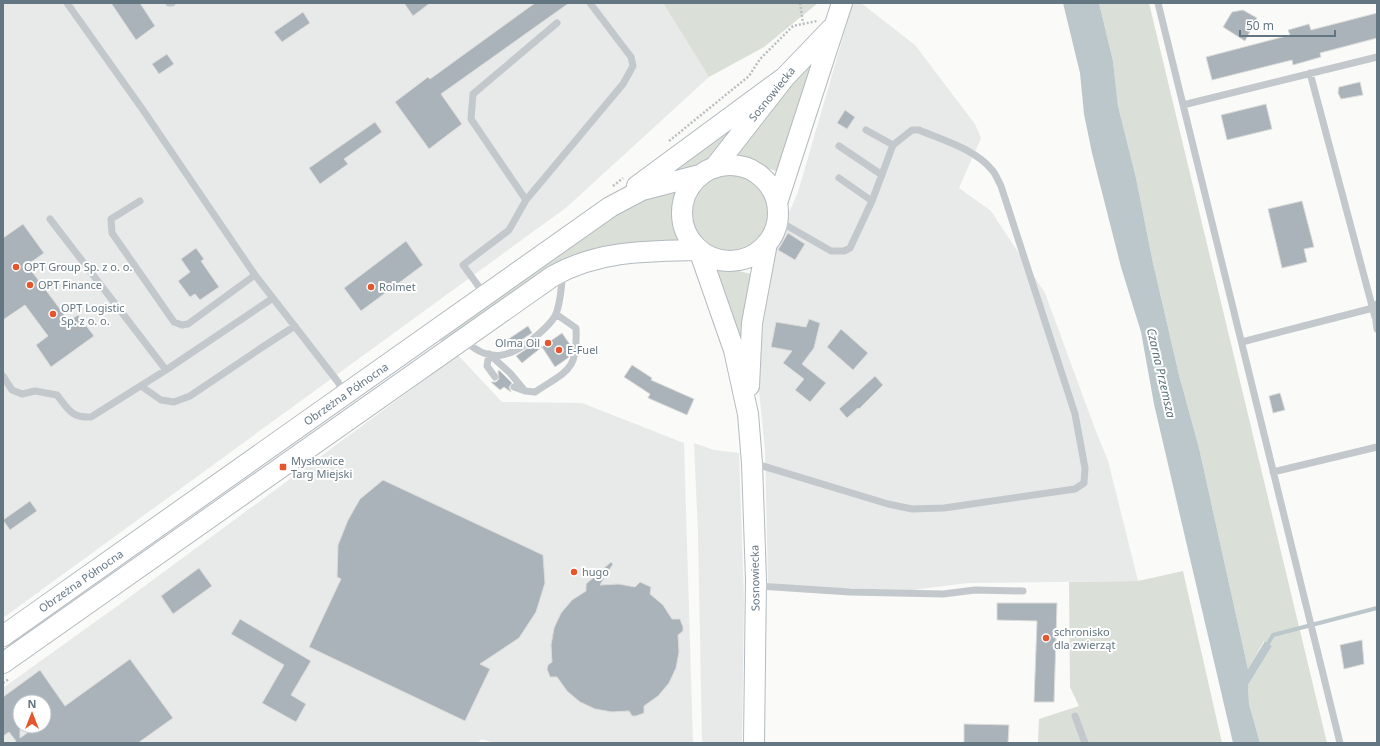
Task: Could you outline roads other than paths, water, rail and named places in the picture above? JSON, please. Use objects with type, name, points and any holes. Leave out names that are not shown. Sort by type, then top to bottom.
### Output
[{"type":"street","name":"Sosnowiecka","points":[[828,22],[777,211],[774,232],[767,243],[752,255],[734,261],[710,257],[699,250],[688,238],[683,223],[682,207],[686,192],[707,171],[785,77],[842,3]]},
{"type":"street","points":[[610,197],[785,77]]},
{"type":"street","points":[[707,171],[734,166],[753,171],[764,179],[772,190],[777,211]]},
{"type":"street","name":"Obrzeżna Północna","points":[[3,636],[485,295],[610,197],[642,190],[707,171]]},
{"type":"street","name":"Sosnowiecka","points":[[754,743],[756,586],[752,463],[748,414],[752,323],[767,243]]},
{"type":"street","name":"Sosnowiecka","points":[[699,250],[734,350],[748,414]]},
{"type":"street","name":"Obrzeżna Północna","points":[[3,663],[532,290],[564,270],[582,262],[618,253],[699,250]]},
{"type":"street","points":[[344,395],[358,414]]},
{"type":"lane","points":[[67,3],[143,110],[255,275],[338,382],[344,395]]},
{"type":"lane","points":[[485,295],[463,265],[508,230],[526,200],[622,84],[633,66],[631,57],[590,3]]},
{"type":"lane","points":[[1158,3],[1340,743]]},
{"type":"lane","points":[[526,200],[471,119],[474,94],[557,24]]},
{"type":"lane","points":[[1183,105],[1377,57]]},
{"type":"lane","points":[[1310,74],[1376,306],[1375,316],[1377,329]]},
{"type":"lane","points":[[866,130],[893,145]]},
{"type":"lane","points":[[752,463],[888,504],[912,508],[944,508],[1075,489],[1084,483],[1085,468],[1075,414],[1001,186],[993,171],[978,157],[918,130],[912,130],[893,145],[872,201],[850,248],[844,252],[831,251],[777,211]]},
{"type":"lane","points":[[839,146],[882,174]]},
{"type":"lane","points":[[839,178],[872,201]]},
{"type":"lane","points":[[140,201],[111,219],[112,234],[174,322],[182,325],[188,324],[255,275]]},
{"type":"lane","points":[[50,219],[166,370]]},
{"type":"lane","points":[[463,339],[476,352],[508,355],[520,348],[549,325],[556,314],[564,270]]},
{"type":"lane","points":[[3,376],[12,390],[22,394],[34,391],[57,395],[71,414],[82,417],[91,417],[166,370],[273,298]]},
{"type":"lane","points":[[1242,342],[1376,306]]},
{"type":"lane","points":[[514,387],[525,391],[535,392],[565,372],[574,362],[577,345],[576,328],[556,314]]},
{"type":"lane","points":[[141,386],[161,400],[174,402],[190,396],[296,326]]},
{"type":"lane","points":[[489,354],[487,366],[495,376]]},
{"type":"lane","points":[[489,354],[510,373],[525,391]]},
{"type":"lane","points":[[1273,472],[1377,447]]},
{"type":"lane","points":[[756,586],[850,592],[943,594],[975,590],[1023,590]]},
{"type":"lane","points":[[1075,716],[1085,743]]},
{"type":"water","name":"Czarna Przemsza","points":[[1063,3],[1099,3],[1113,61],[1118,106],[1136,178],[1153,263],[1179,375],[1199,448],[1248,669],[1265,641],[1272,646],[1248,685],[1249,704],[1260,743],[1233,743],[1154,404],[1141,332],[1121,267],[1092,153],[1084,114],[1080,73]]},
{"type":"waterway","points":[[1266,647],[1273,635],[1377,608]]},
{"type":"place","name":"OPT Group Sp. z o. o.","points":[[16,267]]},
{"type":"place","name":"OPT Finance","points":[[30,285]]},
{"type":"place","name":"Rolmet","points":[[371,287]]},
{"type":"place","name":"OPT Logistic Sp. z o. o.","points":[[53,314]]},
{"type":"place","name":"Olma Oil","points":[[548,343]]},
{"type":"place","name":"E-Fuel","points":[[559,350]]},
{"type":"place","name":"Mysłowice Targ Miejski","points":[[283,467]]},
{"type":"place","name":"hugo","points":[[574,572]]},
{"type":"place","name":"schronisko dla zwierząt","points":[[1046,638]]}]
